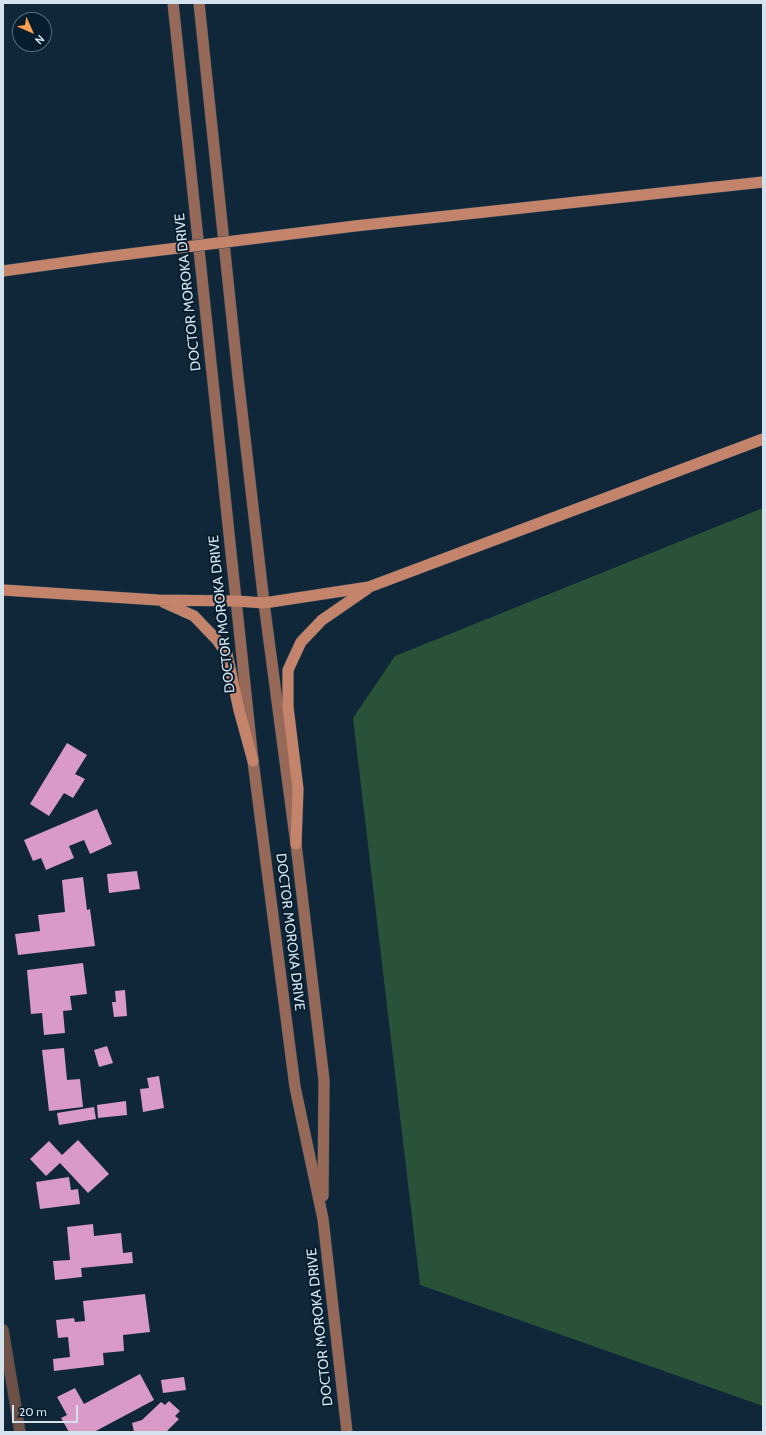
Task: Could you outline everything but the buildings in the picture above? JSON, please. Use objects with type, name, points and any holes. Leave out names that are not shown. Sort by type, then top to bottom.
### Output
[{"type":"highway","points":[[3,271],[355,226],[763,182]]},
{"type":"highway","points":[[3,590],[158,600],[236,601],[264,603],[369,587],[763,438]]},
{"type":"highway","points":[[296,844],[298,789],[288,707],[288,670],[301,642],[322,620],[369,587]]},
{"type":"highway","points":[[158,600],[194,616],[217,640],[227,654],[239,710],[253,761]]},
{"type":"main road","name":"DOCTOR MOROKA DRIVE","points":[[174,3],[253,761],[296,1087],[323,1219],[347,1432]]},
{"type":"main road","name":"DOCTOR MOROKA DRIVE","points":[[199,3],[237,369],[264,603],[296,844],[324,1080],[323,1219]]},
{"type":"street","points":[[3,1330],[20,1432]]},
{"type":"green space","points":[[763,508],[763,1406],[420,1285],[353,718],[395,656]]}]
